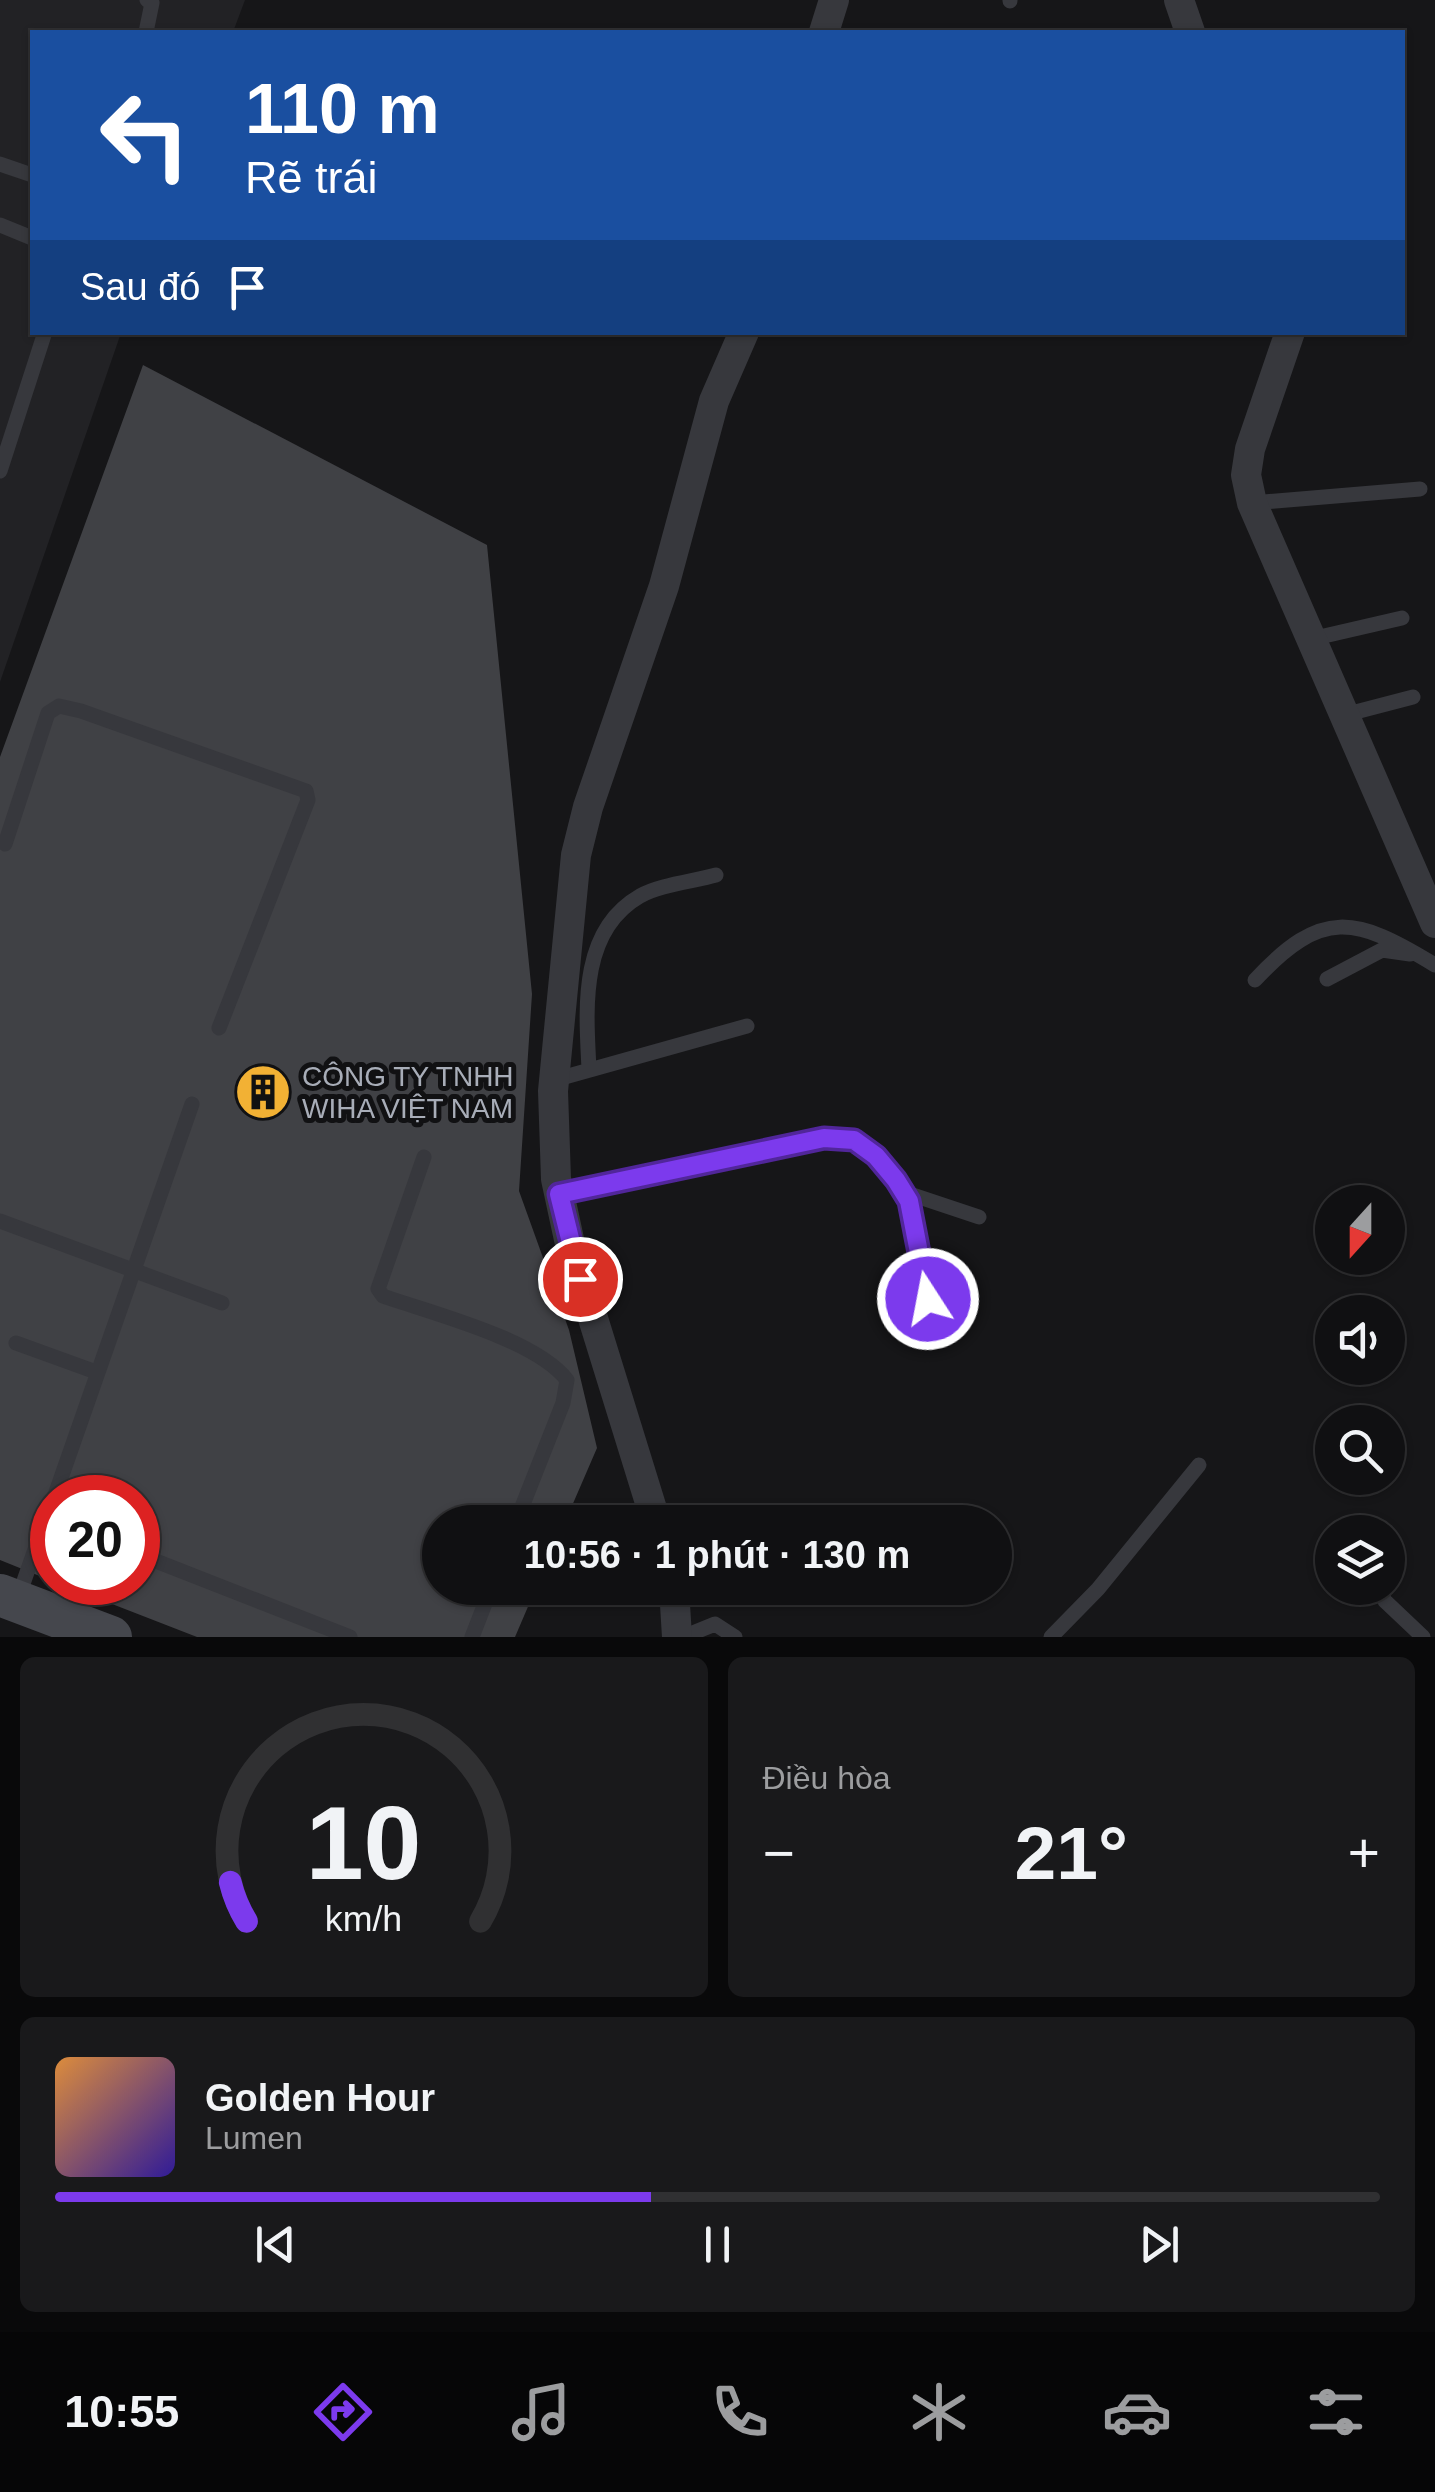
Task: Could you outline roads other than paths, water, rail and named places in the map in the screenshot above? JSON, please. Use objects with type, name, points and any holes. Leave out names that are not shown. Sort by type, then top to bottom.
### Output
[{"type":"main road","points":[[8,1598],[111,1637]]},
{"type":"street","points":[[825,30],[834,0]]},
{"type":"street","points":[[1179,0],[1189,30]]},
{"type":"street","points":[[651,1505],[570,1244],[556,1180],[554,1080],[576,855],[588,808],[664,586],[714,400],[743,335]]},
{"type":"street","points":[[1289,335],[1250,450],[1246,475],[1252,502],[1435,923]]},
{"type":"street","points":[[676,1605],[680,1637]]},
{"type":"lane","points":[[146,30],[152,3],[147,0]]},
{"type":"lane","points":[[0,164],[30,174]]},
{"type":"lane","points":[[0,226],[30,237]]},
{"type":"lane","points":[[0,471],[44,335]]},
{"type":"lane","points":[[1252,502],[1420,490]]},
{"type":"lane","points":[[1311,639],[1402,618]]},
{"type":"lane","points":[[1344,715],[1413,697]]},
{"type":"lane","points":[[5,844],[48,713],[59,706],[306,791],[308,800],[219,1028]]},
{"type":"lane","points":[[589,1068],[586,1013],[598,943],[613,920],[640,895],[716,875]]},
{"type":"lane","points":[[1254,980],[1283,950],[1323,928],[1360,928],[1397,941],[1435,965]]},
{"type":"lane","points":[[1327,979],[1382,950],[1419,955]]},
{"type":"lane","points":[[554,1080],[747,1026]]},
{"type":"lane","points":[[61,1475],[192,1104]]},
{"type":"lane","points":[[559,1194],[824,1138],[854,1140],[876,1156],[909,1201],[928,1299]]},
{"type":"lane","points":[[424,1157],[378,1289],[382,1296],[503,1338],[554,1363],[567,1380],[563,1402],[523,1505]]},
{"type":"lane","points":[[904,1192],[979,1217]]},
{"type":"lane","points":[[0,1221],[222,1303]]},
{"type":"lane","points":[[16,1342],[96,1372]]},
{"type":"lane","points":[[1051,1637],[1098,1589],[1200,1465]]},
{"type":"lane","points":[[8,1598],[30,1557]]},
{"type":"lane","points":[[160,1563],[350,1637]]},
{"type":"lane","points":[[472,1637],[484,1605]]},
{"type":"lane","points":[[1388,1605],[1423,1637]]},
{"type":"lane","points":[[680,1637],[715,1624],[735,1637]]},
{"type":"place","name":"CÔNG TY TNHH WIHA VIỆT NAM","points":[[263,1092]]}]
